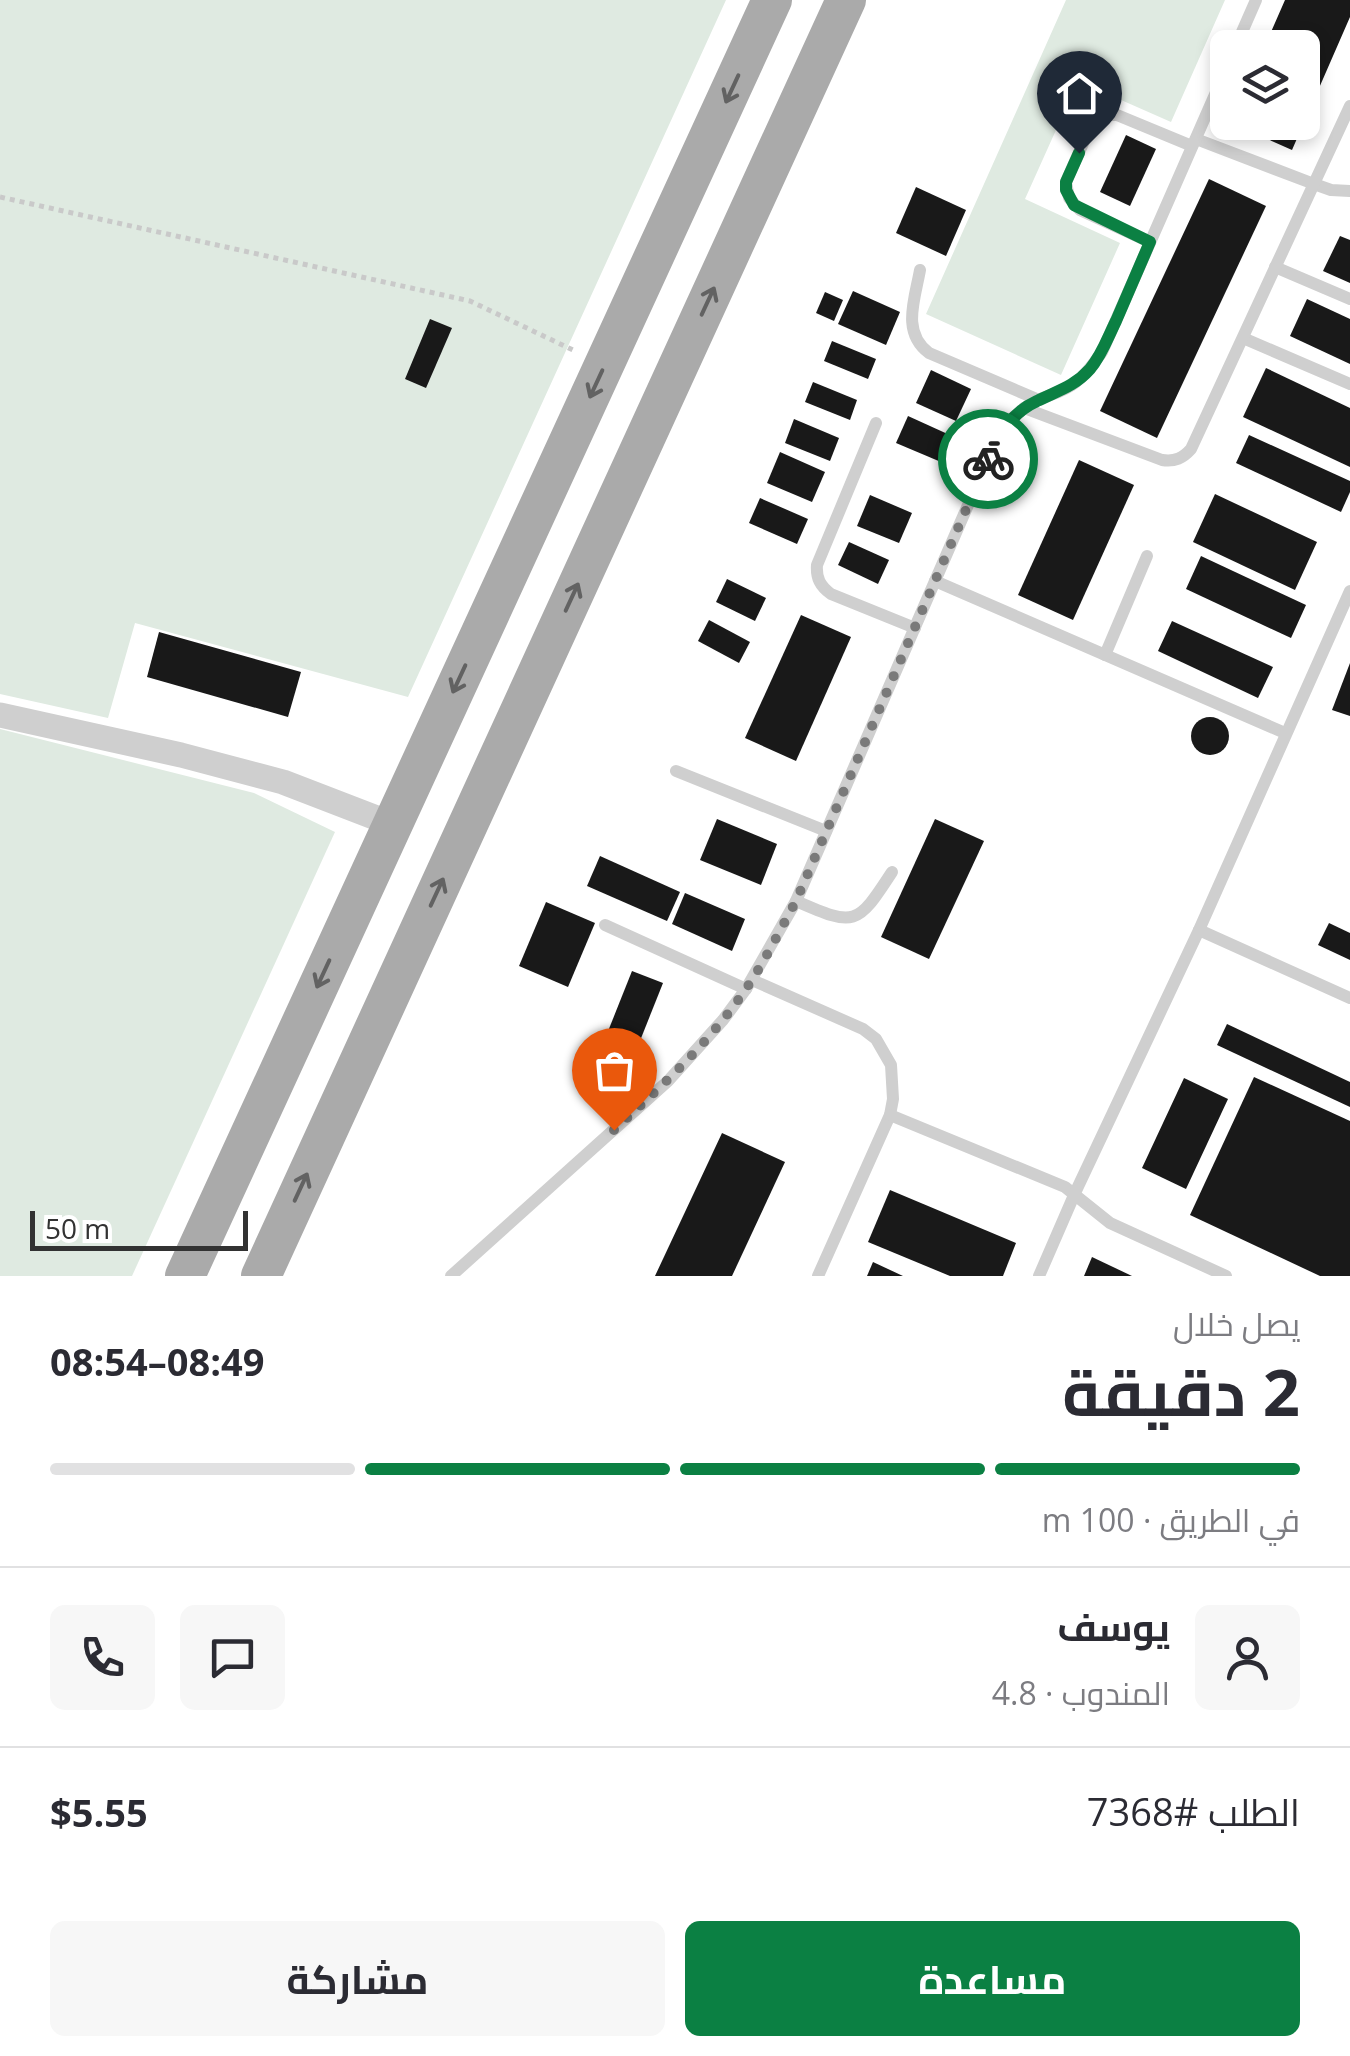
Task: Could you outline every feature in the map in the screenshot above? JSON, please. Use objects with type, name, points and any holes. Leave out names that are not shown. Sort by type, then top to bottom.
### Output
[{"type":"main road","points":[[185,1276],[772,0]]},
{"type":"main road","points":[[261,1276],[846,0]]},
{"type":"street","points":[[0,715],[283,782],[392,824]]},
{"type":"lane","points":[[1243,30],[1256,0]]},
{"type":"lane","points":[[451,1276],[668,1081],[723,1020],[749,984],[796,901],[998,436],[1024,408],[1067,388],[1102,352],[1210,106]]},
{"type":"lane","points":[[1024,408],[1162,460],[1178,460],[1191,449],[1350,106]]},
{"type":"lane","points":[[1150,242],[1080,210],[1069,198],[1066,182],[1092,124],[1102,115],[1117,115],[1331,190],[1350,191]]},
{"type":"lane","points":[[1276,267],[1350,299]]},
{"type":"lane","points":[[920,270],[912,319],[915,339],[921,347],[1039,400]]},
{"type":"lane","points":[[1242,338],[1350,384]]},
{"type":"lane","points":[[876,424],[816,574],[831,594],[915,628]]},
{"type":"lane","points":[[1106,655],[1147,556]]},
{"type":"lane","points":[[935,581],[1286,734]]},
{"type":"lane","points":[[1039,1276],[1346,607],[1350,590]]},
{"type":"lane","points":[[676,771],[826,831]]},
{"type":"lane","points":[[796,901],[834,918],[854,916],[872,904],[892,872]]},
{"type":"lane","points":[[605,924],[863,1028],[876,1039],[891,1066],[890,1115],[818,1276]]},
{"type":"lane","points":[[1199,930],[1350,998]]},
{"type":"lane","points":[[890,1115],[1065,1187],[1110,1223],[1226,1276]]},
{"type":"path","points":[[0,197],[470,301],[605,365]]},
{"type":"shaded area","points":[[0,0],[726,0],[408,697],[135,623],[108,718],[0,694]]},
{"type":"shaded area","points":[[1066,0],[1225,0],[1171,122],[1078,81],[1025,199],[1120,243],[1061,375],[926,314]]},
{"type":"shaded area","points":[[0,729],[254,793],[335,832],[132,1276],[0,1276]]},
{"type":"building","points":[[1285,0],[1350,0],[1350,17],[1320,86],[1320,30],[1272,30]]},
{"type":"building","points":[[1126,135],[1156,149],[1130,206],[1100,192]]},
{"type":"building","points":[[1270,140],[1296,140],[1292,150]]},
{"type":"building","points":[[1209,179],[1266,206],[1157,438],[1100,411]]},
{"type":"building","points":[[916,187],[966,210],[946,256],[896,233]]},
{"type":"building","points":[[1340,236],[1350,240],[1350,283],[1323,271]]},
{"type":"building","points":[[853,291],[900,312],[886,345],[838,324]]},
{"type":"building","points":[[825,292],[843,300],[834,321],[816,313]]},
{"type":"building","points":[[1307,299],[1350,319],[1350,364],[1290,336]]},
{"type":"building","points":[[430,319],[452,328],[426,388],[405,379]]},
{"type":"building","points":[[832,341],[876,359],[868,379],[824,361]]},
{"type":"building","points":[[1266,368],[1350,408],[1350,467],[1243,417]]},
{"type":"building","points":[[931,370],[971,389],[956,421],[916,403]]},
{"type":"building","points":[[813,382],[857,400],[850,420],[805,402]]},
{"type":"building","points":[[908,416],[952,436],[941,462],[896,443]]},
{"type":"building","points":[[794,419],[839,438],[830,461],[785,443]]},
{"type":"building","points":[[1249,435],[1350,481],[1350,492],[1341,512],[1236,463]]},
{"type":"building","points":[[780,452],[825,472],[812,502],[767,483]]},
{"type":"building","points":[[1079,460],[1134,485],[1073,620],[1018,595]]},
{"type":"building","points":[[1215,494],[1317,542],[1295,590],[1193,542]]},
{"type":"building","points":[[870,495],[912,513],[899,543],[857,526]]},
{"type":"building","points":[[760,498],[808,519],[797,544],[749,523]]},
{"type":"building","points":[[849,542],[889,560],[878,584],[838,565]]},
{"type":"building","points":[[1201,556],[1306,605],[1291,638],[1186,589]]},
{"type":"building","points":[[727,579],[766,598],[755,621],[716,602]]},
{"type":"building","points":[[801,615],[851,637],[796,761],[745,738]]},
{"type":"building","points":[[709,620],[750,642],[739,663],[698,641]]},
{"type":"building","points":[[1172,621],[1273,667],[1258,698],[1158,651]]},
{"type":"building","points":[[159,632],[301,672],[288,717],[147,677]]},
{"type":"building","points":[[1350,663],[1350,716],[1332,710]]},
{"type":"building","points":[[1210,717],[1223,723],[1229,736],[1223,749],[1210,755],[1197,749],[1191,736],[1197,723]]},
{"type":"building","points":[[717,819],[777,844],[761,885],[700,860]]},
{"type":"building","points":[[935,819],[984,841],[929,959],[881,937]]},
{"type":"building","points":[[600,856],[680,892],[667,921],[587,886]]},
{"type":"building","points":[[685,893],[745,919],[732,951],[672,924]]},
{"type":"building","points":[[546,902],[595,923],[568,987],[519,966]]},
{"type":"building","points":[[1329,923],[1350,933],[1350,960],[1318,945]]},
{"type":"building","points":[[632,971],[663,983],[624,1081],[593,1069]]},
{"type":"building","points":[[1227,1024],[1350,1082],[1350,1107],[1217,1045]]},
{"type":"building","points":[[1254,1077],[1350,1121],[1350,1276],[1320,1276],[1190,1215]]},
{"type":"building","points":[[1184,1078],[1228,1099],[1186,1189],[1142,1168]]},
{"type":"building","points":[[722,1133],[785,1162],[732,1276],[655,1276]]},
{"type":"building","points":[[890,1190],[1016,1243],[1003,1276],[950,1276],[868,1242]]},
{"type":"building","points":[[1092,1257],[1132,1276],[1084,1276]]},
{"type":"building","points":[[873,1262],[903,1276],[867,1276]]},
{"type":"way so far","points":[[614,1130],[698,1049],[746,989],[771,948],[796,901],[988,459]]},
{"type":"route","points":[[988,459],[998,436],[1014,416],[1075,382],[1102,352],[1150,242],[1074,205],[1066,182],[1079,153]]}]
